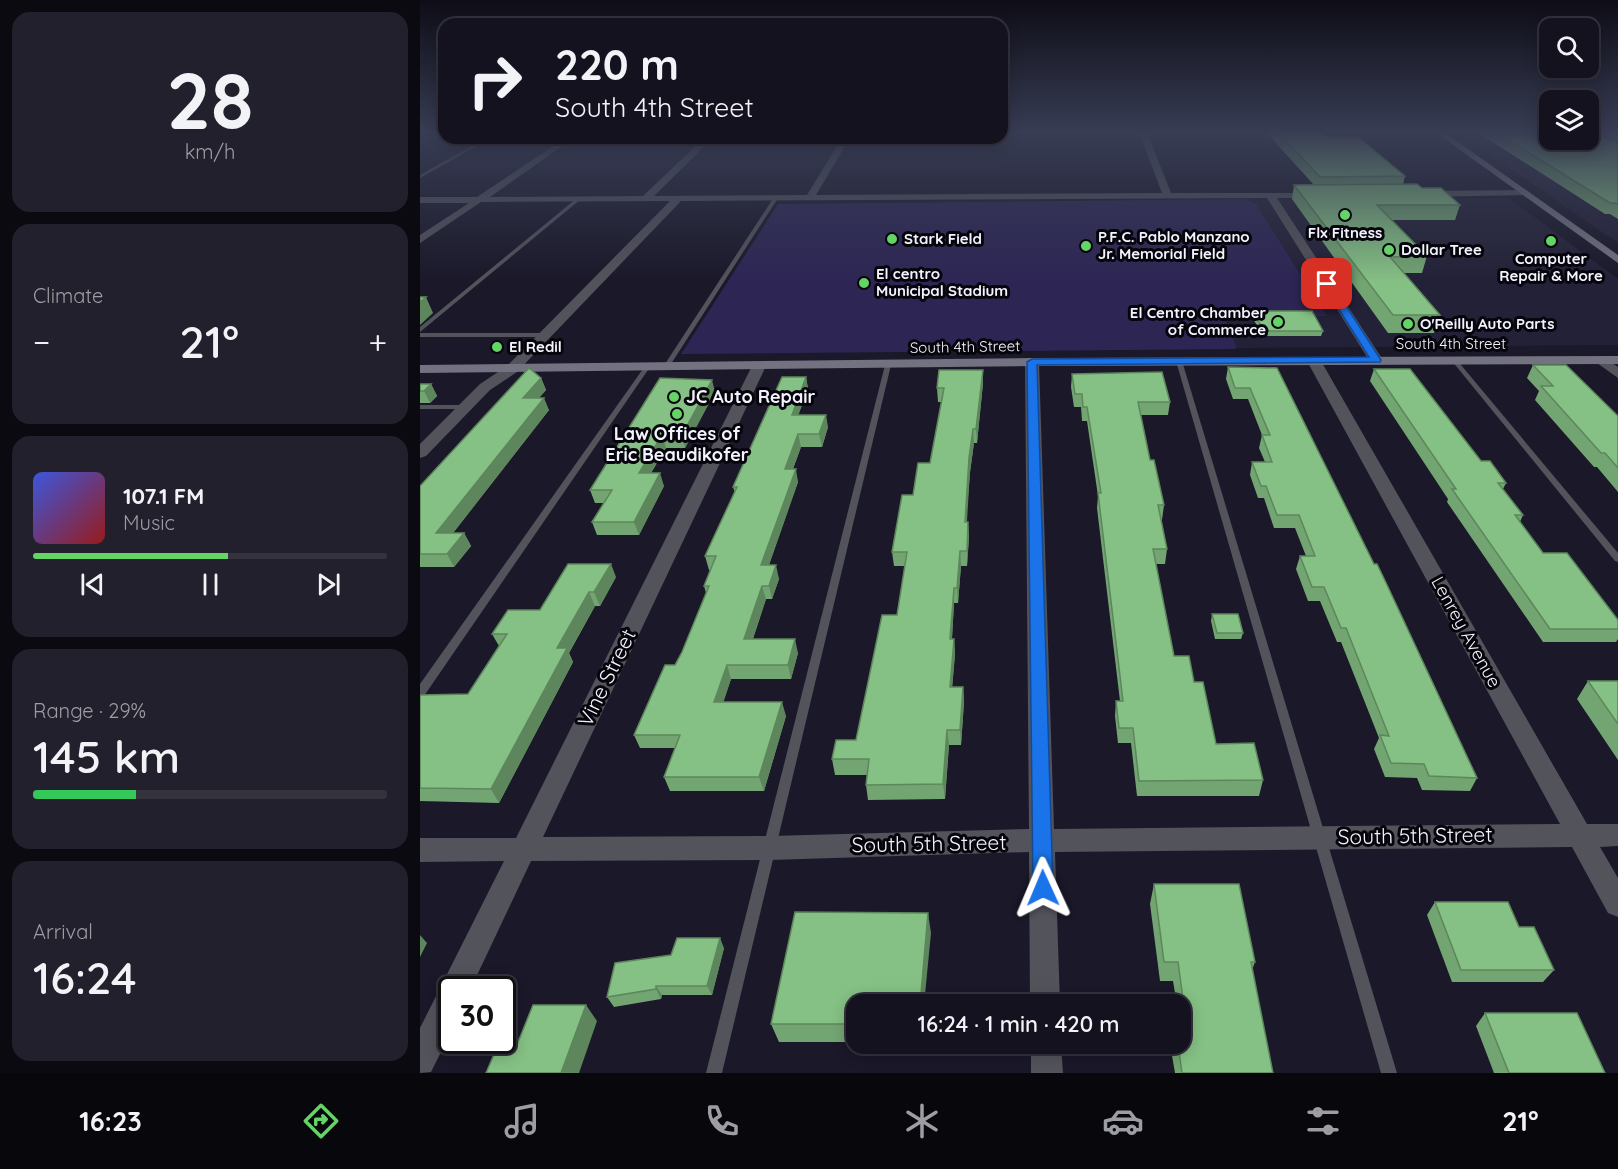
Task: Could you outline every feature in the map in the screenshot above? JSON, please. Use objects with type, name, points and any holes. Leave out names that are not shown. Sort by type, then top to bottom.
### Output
[{"type":"main road","points":[[1510,182],[1618,260]]},
{"type":"main road","name":"South 4th Street","points":[[420,369],[1032,362],[1618,360]]},
{"type":"street","points":[[420,240],[505,182]]},
{"type":"street","points":[[645,199],[663,182]]},
{"type":"street","points":[[810,198],[820,182]]},
{"type":"street","points":[[1163,182],[1168,196]]},
{"type":"street","points":[[1409,194],[1525,193]]},
{"type":"street","points":[[1270,195],[1376,360]]},
{"type":"street","points":[[420,200],[1328,195]]},
{"type":"street","points":[[420,453],[485,387],[512,369],[547,335],[678,199]]},
{"type":"street","points":[[1602,360],[1618,374]]},
{"type":"street","name":"Lenrey Avenue","points":[[1314,361],[1618,904]]},
{"type":"street","points":[[1032,362],[1045,994]]},
{"type":"street","name":"Vine Street","points":[[462,976],[759,366]]},
{"type":"street","name":"South 5th Street","points":[[420,850],[770,848],[1319,837],[1618,834]]},
{"type":"street","points":[[420,1061],[438,1024]]},
{"type":"street","points":[[1046,1054],[1047,1073]]},
{"type":"lane","points":[[666,367],[776,198]]},
{"type":"lane","points":[[420,330],[579,199]]},
{"type":"lane","points":[[420,335],[547,335]]},
{"type":"lane","points":[[1454,360],[1618,559]]},
{"type":"lane","points":[[1179,361],[1389,1073]]},
{"type":"lane","points":[[714,1073],[888,365]]},
{"type":"lane","points":[[420,693],[647,367]]},
{"type":"lane","points":[[420,407],[464,407]]},
{"type":"shaded area","points":[[1530,182],[1618,182],[1618,243]]},
{"type":"shaded area","points":[[1509,198],[1618,279],[1618,345],[1237,348],[1224,316],[1327,316],[1256,204],[1245,199]]},
{"type":"shaded area","points":[[1245,199],[1256,204],[1327,316],[1224,316],[1237,348],[1233,349],[681,354],[778,204]]},
{"type":"building","points":[[1576,182],[1618,182],[1618,204],[1610,203]]},
{"type":"building","points":[[1417,184],[1422,188],[1441,188],[1460,205],[1377,205],[1427,256],[1390,257],[1440,315],[1393,315],[1294,185]]},
{"type":"building","name":"El Centro Chamber of Commerce","points":[[1253,311],[1312,311],[1323,331],[1264,331]]},
{"type":"building","points":[[1533,365],[1566,365],[1618,416],[1618,468],[1605,453],[1601,453],[1541,386],[1553,386]]},
{"type":"building","points":[[1228,367],[1277,368],[1374,564],[1377,564],[1477,778],[1429,776],[1424,764],[1391,763],[1380,735],[1389,736],[1346,628],[1341,628],[1324,587],[1312,587],[1300,556],[1315,556],[1299,515],[1277,515],[1266,486],[1261,486],[1252,462],[1272,462],[1262,435],[1270,435],[1250,388],[1235,388]]},
{"type":"building","points":[[529,368],[541,378],[523,398],[544,398],[436,533],[464,533],[447,554],[420,554],[420,486]]},
{"type":"building","points":[[1374,369],[1410,369],[1481,461],[1490,461],[1506,483],[1498,483],[1523,515],[1515,515],[1543,553],[1567,553],[1618,620],[1618,629],[1550,629],[1452,489],[1456,489]]},
{"type":"building","points":[[939,370],[983,370],[976,429],[973,429],[969,458],[965,522],[968,522],[967,551],[960,551],[950,639],[954,639],[950,687],[963,687],[960,730],[947,730],[943,784],[866,785],[869,759],[832,759],[836,740],[856,740],[882,615],[897,615],[907,552],[892,552],[902,495],[913,495],[918,463],[930,463],[944,388],[937,388]]},
{"type":"building","points":[[1162,372],[1170,402],[1138,402],[1150,460],[1154,460],[1164,505],[1158,505],[1167,549],[1153,549],[1174,656],[1189,656],[1194,682],[1203,682],[1216,744],[1254,743],[1263,780],[1139,781],[1133,728],[1119,728],[1116,701],[1123,701],[1098,493],[1101,493],[1087,407],[1083,407],[1082,394],[1075,394],[1072,374]]},
{"type":"building","points":[[782,377],[806,377],[792,415],[826,415],[819,434],[798,434],[785,469],[796,469],[761,565],[776,565],[769,586],[762,586],[744,639],[795,639],[788,665],[727,665],[714,702],[782,702],[759,777],[664,777],[680,735],[634,735],[665,665],[675,665],[682,652],[709,586],[704,586],[716,556],[705,556],[737,487],[733,487]]},
{"type":"building","points":[[660,378],[712,380],[682,435],[662,435],[639,473],[660,473],[634,522],[592,522],[612,490],[590,490]]},
{"type":"building","points":[[420,384],[431,384],[424,391],[420,391]]},
{"type":"building","points":[[568,564],[611,564],[594,592],[589,592],[557,648],[567,648],[491,789],[420,788],[420,695],[468,694],[507,634],[492,634],[508,610],[540,610]]},
{"type":"building","points":[[1212,614],[1238,614],[1243,633],[1217,633]]},
{"type":"building","points":[[1588,681],[1618,681],[1618,724]]},
{"type":"building","points":[[1154,884],[1239,884],[1255,962],[1251,962],[1273,1073],[1182,1073],[1179,1054],[1191,1054],[1191,994],[1182,994],[1178,962],[1164,962]]},
{"type":"building","points":[[1435,902],[1508,902],[1519,927],[1534,927],[1554,970],[1461,970]]},
{"type":"building","points":[[795,912],[928,913],[921,994],[846,994],[846,1024],[771,1024]]},
{"type":"building","points":[[677,938],[720,938],[707,986],[656,986],[656,989],[607,997],[615,963],[671,955]]},
{"type":"building","points":[[533,1005],[586,1005],[561,1073],[486,1073],[494,1054],[516,1054],[516,1047]]},
{"type":"building","points":[[1485,1013],[1577,1013],[1605,1073],[1509,1073]]},
{"type":"place","name":"Flx Fitness","points":[[1345,215]]},
{"type":"place","name":"Stark Field","points":[[892,239]]},
{"type":"place","name":"Computer Repair & More","points":[[1551,241]]},
{"type":"place","name":"P.F.C. Pablo Manzano Jr. Memorial Field","points":[[1086,246]]},
{"type":"place","name":"Dollar Tree","points":[[1389,250]]},
{"type":"place","name":"El centro Municipal Stadium","points":[[864,283]]},
{"type":"place","name":"El Centro Chamber of Commerce","points":[[1278,322]]},
{"type":"place","name":"O'Reilly Auto Parts","points":[[1408,324]]},
{"type":"place","name":"El Redil","points":[[497,347]]},
{"type":"place","name":"JC Auto Repair","points":[[674,397]]},
{"type":"place","name":"Law Offices of Eric Beaudikofer","points":[[677,414]]},
{"type":"route","points":[[1043,888],[1032,362],[1376,360],[1327,284]]}]
